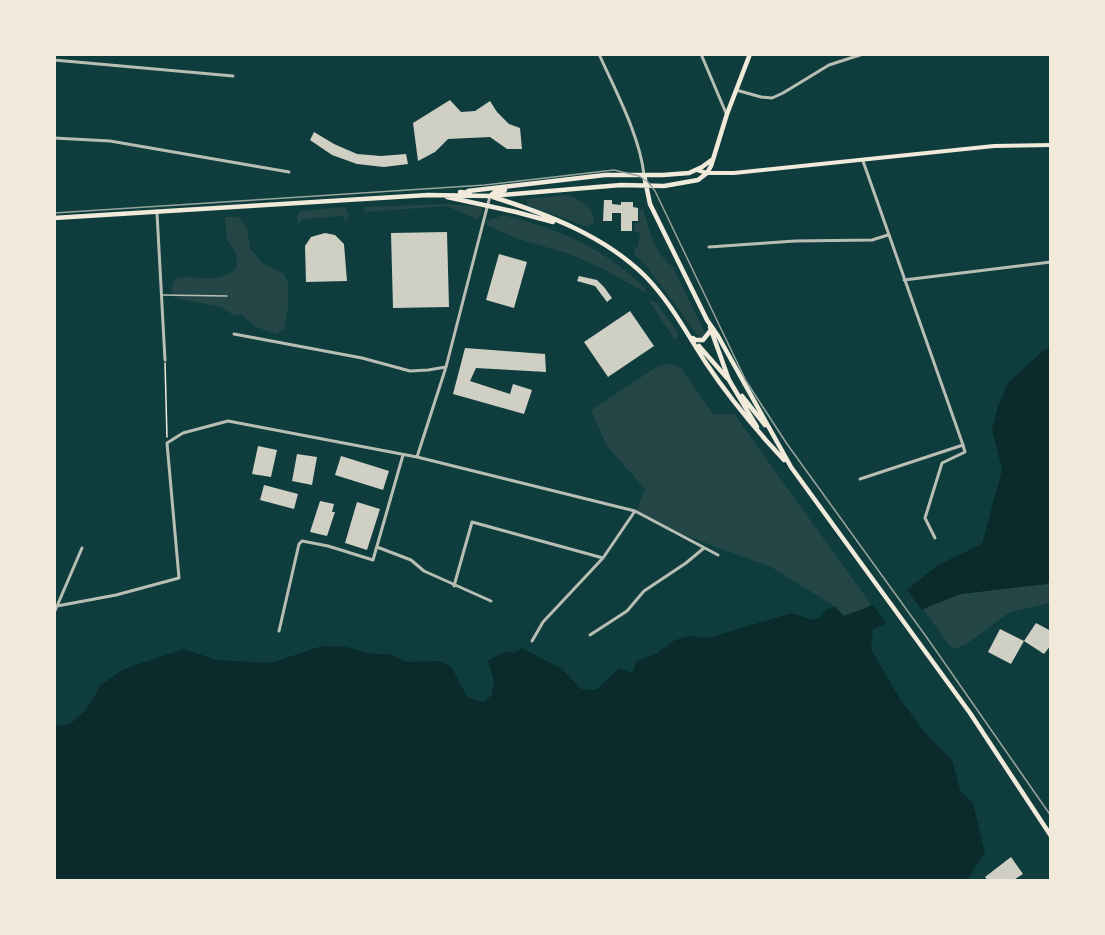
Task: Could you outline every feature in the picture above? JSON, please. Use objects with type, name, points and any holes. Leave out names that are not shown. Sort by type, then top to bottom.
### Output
[{"type":"main road","points":[[439,195],[529,194],[621,185],[664,186],[690,182],[707,173],[750,54]]},
{"type":"main road","points":[[697,170],[707,173],[734,174],[994,146],[1051,145]]},
{"type":"main road","points":[[54,218],[439,195],[605,175],[671,175],[697,170],[713,159]]},
{"type":"main road","points":[[644,175],[650,204],[708,322],[729,380],[765,440]]},
{"type":"main road","points":[[490,196],[495,192],[522,186]]},
{"type":"main road","points":[[460,192],[490,196],[568,226],[605,245],[638,270],[657,290],[737,406],[790,467],[970,713],[1051,836]]},
{"type":"main road","points":[[525,208],[524,199],[529,194]]},
{"type":"main road","points":[[439,195],[568,226]]},
{"type":"main road","points":[[708,322],[718,336],[790,467]]},
{"type":"main road","points":[[691,337],[703,340],[711,330]]},
{"type":"main road","points":[[691,337],[772,434]]},
{"type":"street","points":[[599,54],[630,127],[643,164],[644,175]]},
{"type":"street","points":[[701,54],[727,114]]},
{"type":"street","points":[[736,90],[772,98],[829,65],[863,54]]},
{"type":"street","points":[[54,60],[233,76]]},
{"type":"street","points":[[54,138],[110,141],[289,172]]},
{"type":"street","points":[[863,161],[965,452],[942,464],[925,518],[935,538]]},
{"type":"street","points":[[417,458],[446,367],[490,196]]},
{"type":"street","points":[[157,213],[165,360]]},
{"type":"street","points":[[710,247],[795,241],[872,240],[888,235]]},
{"type":"street","points":[[904,280],[1051,262]]},
{"type":"street","points":[[234,334],[362,358],[410,371],[446,367]]},
{"type":"street","points":[[57,606],[116,595],[179,578],[167,443],[190,430],[228,421],[403,454],[635,511],[718,555]]},
{"type":"street","points":[[860,479],[963,446]]},
{"type":"street","points":[[279,631],[298,544],[306,541],[373,560],[403,454]]},
{"type":"street","points":[[532,641],[543,622],[603,558],[635,511]]},
{"type":"street","points":[[454,585],[472,522],[603,558]]},
{"type":"street","points":[[377,547],[411,560],[424,571],[491,601]]},
{"type":"street","points":[[54,613],[82,548]]},
{"type":"street","points":[[590,634],[627,611],[644,591],[704,548]]},
{"type":"lane","points":[[161,295],[227,296]]},
{"type":"path","points":[[165,360],[167,443]]},
{"type":"shaded area","points":[[567,195],[581,201],[589,208],[594,222],[588,227],[527,205],[527,199]]},
{"type":"shaded area","points":[[446,204],[480,207],[482,210],[476,219],[447,206],[364,212],[365,207]]},
{"type":"shaded area","points":[[345,207],[349,215],[345,222],[344,216],[303,219],[299,223],[297,219],[301,211]]},
{"type":"shaded area","points":[[643,209],[657,248],[673,267],[705,333],[701,338],[645,264],[635,255],[634,248],[638,247],[640,233],[634,232],[635,223],[639,223],[639,210]]},
{"type":"shaded area","points":[[503,215],[542,226],[580,242],[615,263],[646,290],[644,292],[602,268],[569,254],[515,238],[485,222]]},
{"type":"shaded area","points":[[225,217],[238,217],[247,227],[250,248],[262,263],[284,274],[288,283],[288,308],[284,329],[277,334],[256,327],[241,314],[233,315],[222,307],[175,298],[171,290],[175,279],[215,278],[230,273],[237,267],[236,253],[227,240]]},
{"type":"shaded area","points":[[649,301],[659,306],[679,335],[675,340]]},
{"type":"shaded area","points":[[1051,347],[1051,579],[1047,584],[960,594],[873,629],[871,649],[900,699],[927,735],[952,760],[960,790],[973,803],[985,853],[966,881],[54,881],[54,726],[70,724],[86,710],[101,685],[124,669],[184,649],[216,660],[271,663],[322,646],[346,647],[372,654],[390,654],[406,662],[441,661],[452,668],[467,697],[483,702],[491,696],[494,681],[488,661],[506,651],[514,653],[522,648],[562,669],[581,689],[596,690],[619,668],[632,673],[637,661],[657,653],[675,640],[691,636],[708,638],[792,613],[812,620],[821,617],[827,609],[836,607],[843,616],[864,609],[908,589],[938,565],[982,544],[1002,470],[992,429],[998,406],[1008,383],[1044,350]]},
{"type":"shaded area","points":[[669,364],[680,367],[713,414],[734,414],[870,606],[843,616],[836,607],[771,567],[681,534],[637,510],[645,489],[607,446],[591,410],[658,366]]},
{"type":"shaded area","points":[[1051,579],[1051,603],[1010,612],[965,645],[954,649],[923,609],[960,594],[1047,584]]},
{"type":"pier","points":[[905,587],[923,612],[888,626],[871,602]]},
{"type":"building","points":[[450,100],[461,112],[475,111],[490,101],[509,124],[520,128],[522,149],[507,149],[490,137],[448,139],[435,152],[418,161],[413,123]]},
{"type":"building","points":[[314,132],[357,154],[381,156],[406,154],[408,164],[384,167],[357,164],[332,155],[310,140]]},
{"type":"building","points":[[604,200],[612,200],[612,204],[621,205],[621,202],[633,202],[633,207],[638,208],[638,221],[632,221],[632,231],[621,231],[621,213],[612,213],[612,221],[603,221]]},
{"type":"building","points":[[447,232],[449,307],[393,308],[391,233]]},
{"type":"building","points":[[325,233],[335,235],[344,244],[347,281],[306,282],[305,246],[311,237]]},
{"type":"building","points":[[499,254],[527,262],[514,308],[486,300]]},
{"type":"building","points":[[579,276],[597,280],[612,298],[607,302],[595,286],[577,281]]},
{"type":"building","points":[[630,311],[654,346],[608,377],[584,342]]},
{"type":"building","points":[[465,348],[545,354],[546,372],[476,368],[470,381],[510,394],[513,384],[532,390],[524,414],[453,394]]},
{"type":"building","points":[[258,446],[277,450],[271,477],[252,474]]},
{"type":"building","points":[[297,454],[317,457],[312,485],[292,481]]},
{"type":"building","points":[[341,456],[389,471],[383,490],[335,475]]},
{"type":"building","points":[[264,485],[298,494],[294,509],[260,500]]},
{"type":"building","points":[[320,501],[334,504],[332,512],[335,512],[327,536],[310,532]]},
{"type":"building","points":[[357,502],[380,509],[367,550],[345,543]]},
{"type":"building","points":[[1036,623],[1051,631],[1051,645],[1044,654],[1024,641]]},
{"type":"building","points":[[1000,629],[1024,641],[1011,664],[988,652]]},
{"type":"building","points":[[1011,857],[1023,874],[1012,881],[988,881],[985,877]]},
{"type":"tram line","points":[[54,213],[485,185],[614,170],[639,176],[655,191],[746,381],[787,444],[930,642],[1051,816]]}]
